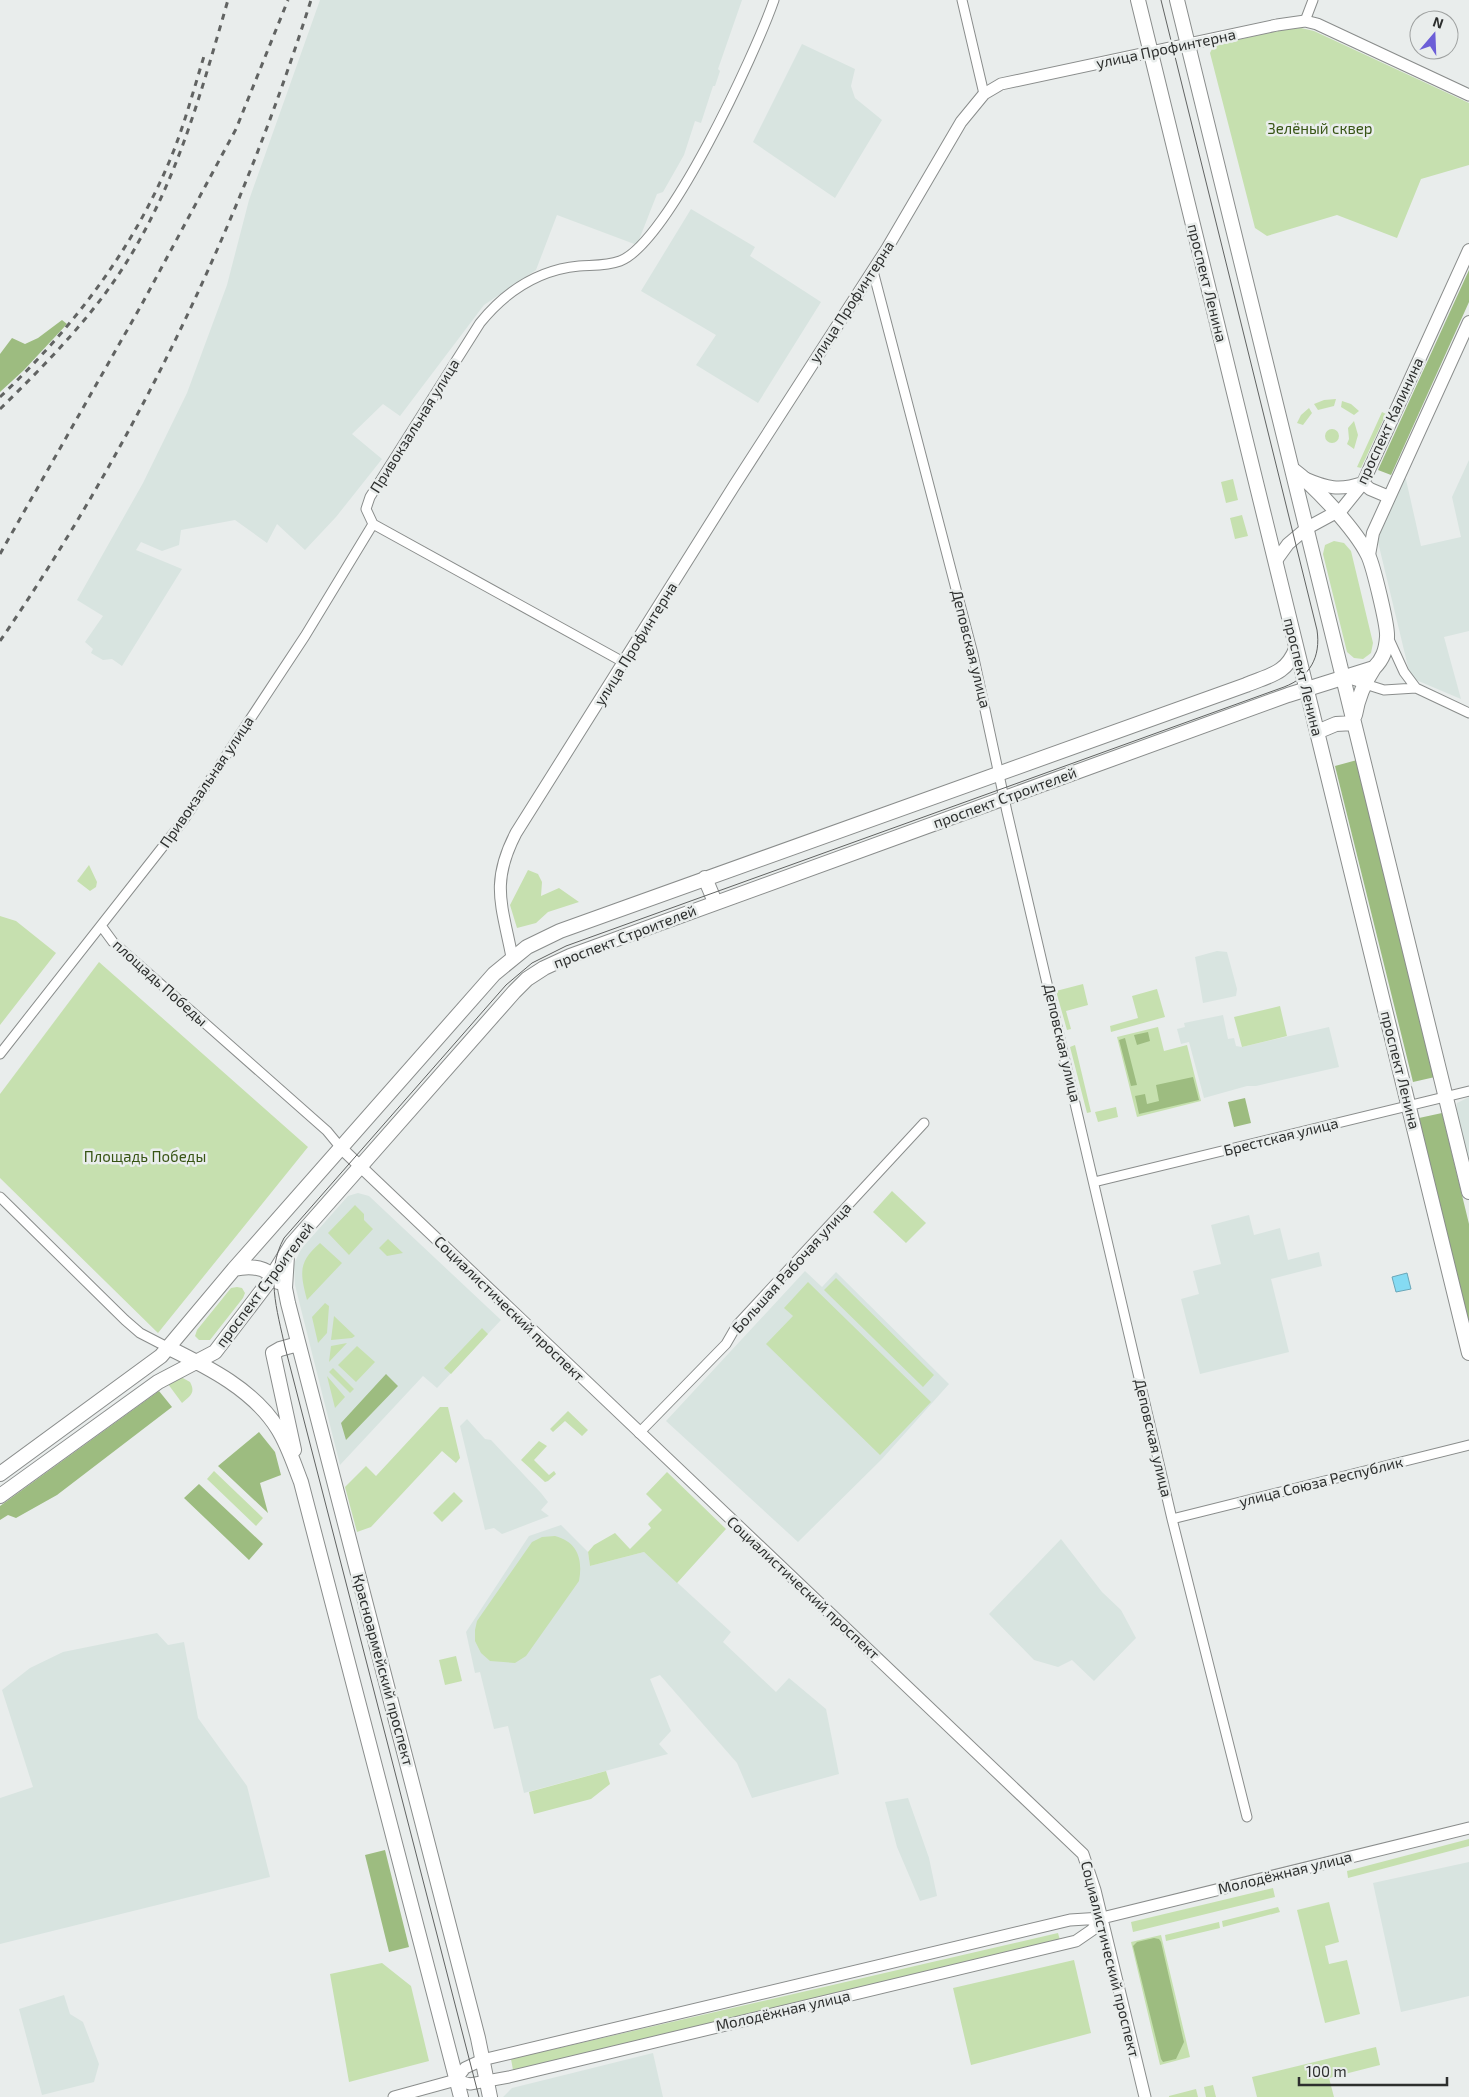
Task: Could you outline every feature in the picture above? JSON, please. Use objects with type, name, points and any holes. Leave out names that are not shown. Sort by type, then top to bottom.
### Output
[{"type":"main road","name":"проспект Ленина","points":[[1138,0],[1469,1353]]},
{"type":"main road","points":[[1177,0],[1469,1192]]},
{"type":"main road","name":"проспект Калинина","points":[[1275,562],[1288,544],[1307,528],[1336,513],[1363,483],[1469,250]]},
{"type":"main road","name":"проспект Калинина","points":[[1369,556],[1373,533],[1469,322]]},
{"type":"main road","points":[[1292,469],[1304,478],[1336,513],[1369,556],[1388,635],[1382,660],[1374,668],[1363,685],[1357,700],[1354,723]]},
{"type":"main road","points":[[1304,478],[1330,488],[1346,489],[1363,483],[1370,489],[1389,497]]},
{"type":"main road","name":"проспект Строителей","points":[[0,1474],[147,1368],[169,1348],[234,1269],[494,974],[512,956],[541,939],[560,931],[1279,671],[1293,659],[1296,649]]},
{"type":"main road","name":"проспект Строителей","points":[[0,1496],[158,1382],[215,1352],[236,1327],[292,1244],[527,979],[565,958],[715,902],[1306,690],[1374,668]]},
{"type":"main road","points":[[1317,732],[1336,724],[1354,723]]},
{"type":"main road","points":[[705,878],[715,902]]},
{"type":"main road","name":"Красноармейский проспект","points":[[292,1244],[285,1270],[288,1303],[490,2097]]},
{"type":"main road","points":[[234,1269],[245,1266],[273,1274],[288,1303]]},
{"type":"main road","points":[[298,1344],[276,1350],[273,1360],[300,1482],[461,2097]]},
{"type":"main road","points":[[169,1348],[222,1376],[245,1394],[272,1422],[290,1452],[300,1482]]},
{"type":"street","name":"Привокзальная улица","points":[[102,927],[183,821],[305,636],[373,524],[366,509],[370,497],[480,323],[493,307],[523,284],[554,270],[620,262],[643,245],[703,153],[745,70],[774,0]]},
{"type":"street","points":[[962,0],[984,94]]},
{"type":"street","points":[[1305,21],[1313,0]]},
{"type":"street","name":"улица Профинтерна","points":[[512,956],[500,893],[502,866],[507,852],[744,470],[873,271],[961,122],[984,94],[1001,84],[1277,25],[1305,21],[1317,24],[1469,95]]},
{"type":"street","name":"Деповская улица","points":[[873,271],[964,616],[1004,798],[1172,1519],[1247,1817]]},
{"type":"street","points":[[373,524],[624,663]]},
{"type":"street","points":[[1388,635],[1404,672],[1416,688],[1469,713]]},
{"type":"street","points":[[1343,677],[1363,685],[1384,690],[1416,688]]},
{"type":"street","name":"площадь Победы","points":[[0,1054],[102,927],[114,942],[327,1132],[341,1148]]},
{"type":"street","name":"Брестская улица","points":[[1094,1182],[1469,1091]]},
{"type":"street","name":"Большая Рабочая улица","points":[[639,1433],[726,1344],[737,1325],[924,1123]]},
{"type":"street","name":"Социалистический проспект","points":[[341,1148],[1084,1854],[1102,1918],[1145,2097]]},
{"type":"street","points":[[0,1197],[125,1320],[140,1333],[169,1348]]},
{"type":"street","name":"улица Союза Республик","points":[[1172,1519],[1469,1445]]},
{"type":"street","name":"Молодёжная улица","points":[[456,2080],[465,2068],[482,2060],[1070,1920],[1102,1918],[1469,1828]]},
{"type":"street","name":"Молодёжная улица","points":[[394,2097],[456,2080],[470,2084],[487,2082],[1076,1941],[1092,1930],[1102,1918]]},
{"type":"shaded area","points":[[320,0],[742,0],[718,69],[720,71],[715,86],[713,86],[701,123],[695,121],[684,155],[663,192],[657,194],[637,245],[557,215],[536,270],[484,305],[400,416],[383,404],[352,434],[382,459],[336,517],[305,550],[277,524],[267,543],[235,520],[181,530],[179,545],[162,551],[141,542],[136,550],[182,569],[122,666],[112,659],[103,660],[91,653],[93,649],[85,642],[103,616],[77,600],[143,483],[187,393],[227,285],[249,200]]},
{"type":"shaded area","points":[[802,44],[855,69],[851,86],[855,98],[882,120],[835,198],[753,142]]},
{"type":"shaded area","points":[[691,209],[755,247],[750,256],[821,302],[758,403],[696,365],[716,335],[641,291]]},
{"type":"shaded area","points":[[1469,460],[1469,631],[1444,637],[1461,699],[1416,680],[1409,671],[1378,542],[1380,530],[1405,475],[1421,546],[1461,537],[1452,497]]},
{"type":"shaded area","points":[[1217,951],[1227,952],[1237,989],[1236,996],[1203,1003],[1195,957]]},
{"type":"shaded area","points":[[1223,1015],[1228,1039],[1234,1038],[1236,1046],[1242,1047],[1329,1027],[1339,1067],[1256,1086],[1247,1086],[1204,1098],[1189,1042],[1181,1044],[1177,1029],[1185,1027],[1184,1023]]},
{"type":"shaded area","points":[[1469,1097],[1469,1161],[1456,1110],[1457,1103]]},
{"type":"shaded area","points":[[358,1193],[369,1196],[501,1320],[437,1388],[423,1376],[340,1465],[295,1285],[294,1264],[301,1249],[348,1196]]},
{"type":"shaded area","points":[[1249,1215],[1254,1235],[1280,1228],[1288,1260],[1319,1252],[1322,1266],[1271,1279],[1289,1352],[1200,1374],[1181,1299],[1199,1294],[1193,1271],[1221,1264],[1211,1225]]},
{"type":"shaded area","points":[[805,1271],[822,1287],[836,1272],[949,1384],[882,1459],[798,1542],[666,1421]]},
{"type":"shaded area","points":[[467,1419],[485,1439],[491,1440],[541,1493],[548,1502],[541,1510],[549,1516],[502,1534],[494,1528],[485,1530],[460,1426]]},
{"type":"shaded area","points":[[561,1525],[588,1552],[590,1566],[644,1552],[731,1632],[723,1642],[776,1692],[789,1678],[826,1709],[839,1774],[752,1798],[737,1763],[660,1675],[650,1679],[671,1731],[659,1744],[668,1754],[524,1793],[508,1726],[494,1729],[480,1672],[475,1673],[466,1632],[529,1536]]},
{"type":"shaded area","points":[[1061,1539],[1102,1592],[1121,1610],[1136,1638],[1094,1681],[1072,1660],[1058,1667],[1034,1660],[989,1614]]},
{"type":"shaded area","points":[[157,1633],[168,1645],[184,1642],[198,1718],[247,1786],[270,1877],[0,1944],[0,1798],[33,1787],[2,1690],[30,1668],[63,1652]]},
{"type":"shaded area","points":[[908,1798],[929,1858],[937,1896],[920,1901],[897,1847],[885,1802]]},
{"type":"shaded area","points":[[1469,1862],[1469,1996],[1401,2012],[1373,1883]]},
{"type":"shaded area","points":[[64,1995],[70,2014],[83,2022],[99,2064],[94,2082],[42,2095],[19,2009]]},
{"type":"shaded area","points":[[653,2053],[663,2097],[503,2097],[512,2088]]},
{"type":"green space","name":"Зелёный сквер","points":[[1301,28],[1314,31],[1469,103],[1469,165],[1421,179],[1397,238],[1337,215],[1267,236],[1255,228],[1210,53],[1214,45],[1287,29]]},
{"type":"green space","points":[[1469,270],[1469,302],[1391,475],[1378,470]]},
{"type":"green space","points":[[62,320],[67,324],[24,370],[0,392],[0,354],[12,338],[25,344],[38,338]]},
{"type":"green space","points":[[1336,399],[1334,406],[1318,410],[1314,404],[1324,400]]},
{"type":"green space","points":[[1342,401],[1351,404],[1359,411],[1354,415],[1341,407]]},
{"type":"green space","points":[[1309,408],[1312,413],[1303,425],[1297,423],[1301,415]]},
{"type":"green space","points":[[1382,412],[1386,414],[1361,468],[1357,467]]},
{"type":"green space","points":[[1354,421],[1358,435],[1354,449],[1347,444],[1349,439],[1348,428]]},
{"type":"green space","points":[[1329,429],[1335,429],[1339,436],[1335,443],[1329,443],[1325,439],[1325,433]]},
{"type":"green space","points":[[1233,479],[1238,500],[1226,503],[1221,482]]},
{"type":"green space","points":[[1242,515],[1248,536],[1235,539],[1230,518]]},
{"type":"green space","points":[[1334,541],[1344,543],[1351,551],[1373,643],[1371,653],[1363,659],[1354,658],[1347,652],[1323,554],[1325,545]]},
{"type":"green space","points":[[1357,760],[1435,1077],[1413,1082],[1335,766]]},
{"type":"green space","points":[[89,865],[97,882],[96,887],[90,891],[77,881]]},
{"type":"green space","points":[[528,870],[538,874],[542,882],[541,896],[559,888],[579,902],[548,912],[536,923],[517,928],[510,905]]},
{"type":"green space","points":[[0,916],[16,921],[56,953],[0,1025]]},
{"type":"green space","name":"Площадь Победы","points":[[99,962],[308,1147],[158,1333],[0,1178],[0,1094]]},
{"type":"green space","points":[[1083,984],[1088,1005],[1066,1011],[1071,1029],[1067,1030],[1056,991]]},
{"type":"green space","points":[[1157,989],[1165,1017],[1111,1032],[1110,1026],[1138,1018],[1132,996]]},
{"type":"green space","points":[[1280,1006],[1287,1036],[1242,1047],[1234,1017]]},
{"type":"green space","points":[[1158,1027],[1164,1051],[1187,1045],[1201,1101],[1137,1117],[1117,1037]]},
{"type":"green space","points":[[1148,1032],[1150,1041],[1137,1045],[1134,1035]]},
{"type":"green space","points":[[1125,1038],[1137,1085],[1131,1086],[1119,1040]]},
{"type":"green space","points":[[1075,1045],[1091,1112],[1087,1113],[1070,1047]]},
{"type":"green space","points":[[1193,1077],[1199,1100],[1139,1114],[1135,1096],[1145,1094],[1147,1104],[1159,1101],[1156,1085]]},
{"type":"green space","points":[[1245,1098],[1251,1123],[1234,1127],[1228,1102]]},
{"type":"green space","points":[[1116,1107],[1118,1117],[1098,1122],[1095,1112]]},
{"type":"green space","points":[[1442,1113],[1469,1224],[1469,1323],[1419,1118]]},
{"type":"green space","points":[[892,1191],[926,1223],[906,1243],[873,1212]]},
{"type":"green space","points":[[355,1205],[364,1214],[364,1220],[373,1229],[349,1255],[328,1233]]},
{"type":"green space","points":[[388,1239],[403,1253],[387,1256],[379,1248]]},
{"type":"green space","points":[[320,1243],[342,1263],[307,1300],[302,1275],[304,1262]]},
{"type":"green space","points":[[836,1278],[934,1375],[923,1387],[824,1290]]},
{"type":"green space","points":[[808,1282],[931,1402],[880,1455],[766,1344],[793,1316],[784,1308]]},
{"type":"green space","points":[[231,1288],[242,1288],[245,1293],[243,1298],[210,1340],[199,1340],[195,1336],[197,1330]]},
{"type":"green space","points":[[325,1303],[329,1306],[327,1333],[318,1343],[312,1317]]},
{"type":"green space","points":[[334,1316],[355,1336],[331,1340]]},
{"type":"green space","points":[[482,1328],[488,1334],[451,1374],[444,1368]]},
{"type":"green space","points":[[347,1343],[329,1362],[331,1346]]},
{"type":"green space","points":[[357,1346],[375,1362],[356,1382],[338,1365]]},
{"type":"green space","points":[[333,1368],[354,1389],[350,1393],[329,1372]]},
{"type":"green space","points":[[386,1374],[398,1386],[346,1440],[341,1423]]},
{"type":"green space","points":[[327,1376],[345,1397],[335,1408]]},
{"type":"green space","points":[[181,1377],[190,1382],[192,1386],[191,1394],[182,1403],[168,1384]]},
{"type":"green space","points":[[159,1391],[172,1407],[57,1495],[16,1518],[8,1515],[0,1520],[0,1506]]},
{"type":"green space","points":[[440,1407],[448,1407],[460,1458],[456,1463],[442,1451],[371,1527],[357,1532],[345,1487],[366,1466],[376,1476]]},
{"type":"green space","points":[[568,1411],[588,1430],[582,1436],[565,1421],[553,1432],[550,1429]]},
{"type":"green space","points":[[259,1432],[275,1452],[281,1475],[260,1483],[268,1513],[218,1466]]},
{"type":"green space","points":[[539,1441],[547,1446],[534,1460],[549,1475],[554,1471],[556,1474],[545,1482],[521,1460]]},
{"type":"green space","points":[[214,1471],[263,1518],[256,1526],[207,1479]]},
{"type":"green space","points":[[667,1472],[726,1529],[677,1583],[644,1552],[590,1566],[588,1552],[594,1545],[615,1533],[630,1549],[651,1528],[648,1524],[662,1510],[646,1494]]},
{"type":"green space","points":[[199,1484],[263,1544],[249,1560],[184,1498]]},
{"type":"green space","points":[[454,1492],[463,1501],[442,1522],[433,1513]]},
{"type":"green space","points":[[555,1536],[574,1547],[579,1559],[579,1581],[526,1656],[515,1663],[490,1661],[481,1653],[475,1641],[477,1621],[532,1542],[542,1537]]},
{"type":"green space","points":[[456,1656],[462,1681],[445,1685],[439,1660]]},
{"type":"green space","points":[[606,1771],[610,1784],[591,1799],[534,1814],[529,1792]]},
{"type":"green space","points":[[1469,1839],[1469,1846],[1348,1878],[1347,1871]]},
{"type":"green space","points":[[385,1850],[409,1947],[389,1952],[365,1855]]},
{"type":"green space","points":[[1273,1888],[1275,1897],[1133,1932],[1131,1922]]},
{"type":"green space","points":[[1329,1902],[1339,1942],[1325,1946],[1329,1964],[1347,1960],[1360,2014],[1325,2023],[1297,1910]]},
{"type":"green space","points":[[1278,1907],[1280,1912],[1223,1927],[1222,1921]]},
{"type":"green space","points":[[1219,1922],[1220,1928],[1166,1941],[1165,1935]]},
{"type":"green space","points":[[1058,1933],[1060,1940],[513,2070],[511,2059]]},
{"type":"green space","points":[[1161,1935],[1190,2057],[1160,2065],[1131,1942]]},
{"type":"green space","points":[[1154,1938],[1159,1939],[1161,1942],[1184,2042],[1176,2059],[1163,2062],[1133,1946],[1137,1942]]},
{"type":"green space","points":[[1074,1960],[1091,2033],[971,2065],[953,1988]]},
{"type":"green space","points":[[382,1963],[411,1986],[429,2061],[349,2082],[330,1974]]},
{"type":"green space","points":[[1376,2047],[1380,2065],[1329,2078],[1334,2097],[1257,2097],[1252,2077]]},
{"type":"green space","points":[[1213,2085],[1216,2097],[1206,2097],[1204,2087]]},
{"type":"green space","points":[[1196,2089],[1198,2097],[1169,2097],[1169,2096]]},
{"type":"water","points":[[1407,1273],[1411,1289],[1396,1292],[1392,1277]]},
{"type":"tram line","points":[[479,2097],[285,1347],[274,1292],[275,1265],[278,1251],[284,1238],[506,985],[532,963],[566,946],[1284,687],[1301,678],[1312,665],[1317,649],[1317,630],[1161,0]]},
{"type":"railway","points":[[0,409],[76,330],[110,287],[139,241],[168,183],[180,153],[201,92],[228,0]]},
{"type":"railway","points":[[0,554],[142,304],[236,129],[288,0]]},
{"type":"railway","points":[[0,641],[49,566],[95,490],[139,412],[179,332],[217,251],[251,169],[283,85],[311,0]]},
{"type":"railway","points":[[0,397],[78,313],[122,252],[159,185],[174,150],[205,53]]}]
